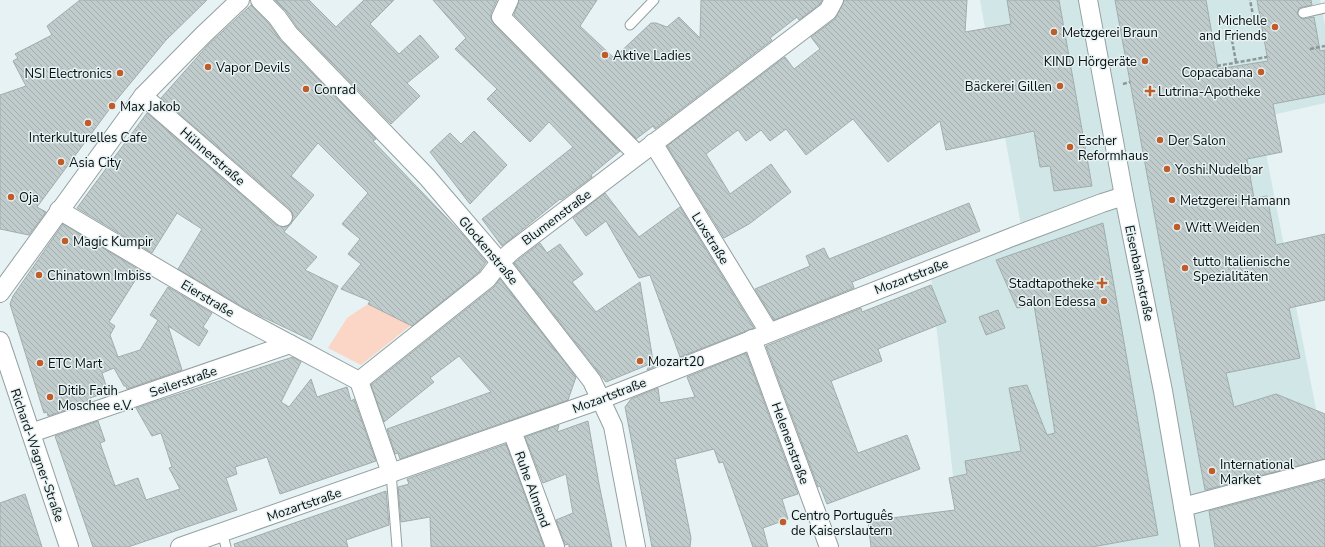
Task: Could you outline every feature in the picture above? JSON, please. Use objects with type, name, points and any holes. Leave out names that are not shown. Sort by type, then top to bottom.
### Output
[{"type":"street","points":[[0,293],[143,96],[240,0]]},
{"type":"street","name":"Glockenstraße","points":[[260,0],[277,17],[289,34],[427,177],[500,262],[592,381],[602,399],[613,426],[636,547]]},
{"type":"street","points":[[509,0],[501,17],[638,155]]},
{"type":"street","name":"Blumenstraße","points":[[360,381],[487,279],[500,262],[512,250],[828,11],[834,0]]},
{"type":"street","name":"Eisenbahnstraße","points":[[1088,0],[1124,196],[1163,390],[1190,547]]},
{"type":"street","name":"Hühnerstraße","points":[[143,96],[283,217]]},
{"type":"street","name":"Luxstraße","points":[[653,143],[769,332]]},
{"type":"street","name":"Mozartstraße","points":[[180,547],[224,540],[391,473],[602,399],[1012,237],[1124,196]]},
{"type":"street","name":"Eierstraße","points":[[59,210],[241,318],[360,381]]},
{"type":"street","name":"Helenenstraße","points":[[752,339],[829,547]]},
{"type":"street","name":"Richard-Wagner-Straße","points":[[0,341],[69,547]]},
{"type":"street","name":"Seilerstraße","points":[[31,433],[290,344]]},
{"type":"street","points":[[360,381],[391,473]]},
{"type":"street","name":"Ruhe Almend","points":[[512,431],[554,547]]},
{"type":"street","points":[[1183,507],[1325,469]]},
{"type":"lane","points":[[630,25],[654,0]]},
{"type":"lane","points":[[1303,13],[1325,8]]},
{"type":"lane","points":[[391,473],[397,547]]},
{"type":"path","points":[[1250,0],[1254,20]]},
{"type":"path","points":[[1236,62],[1229,24],[1261,19]]},
{"type":"path","points":[[1310,49],[1325,46]]},
{"type":"path","points":[[1217,66],[1267,57]]},
{"type":"shaded area","points":[[980,0],[1320,0],[1325,25],[1325,103],[1259,118],[1325,455],[1325,547],[961,547],[929,259],[1021,225]]},
{"type":"shaded area","points":[[368,304],[411,325],[361,365],[328,348],[347,318]]},
{"type":"building","points":[[80,0],[207,0],[166,40],[114,103],[37,207],[46,212],[29,235],[0,229],[0,95],[26,86],[13,61],[18,58],[15,54],[52,35],[47,26]]},
{"type":"building","points":[[275,0],[309,0],[336,27],[364,0],[394,0],[370,24],[399,54],[420,35],[439,57],[407,83],[420,96],[391,124],[297,27],[286,11]]},
{"type":"building","points":[[433,0],[497,0],[491,13],[491,19],[494,24],[620,151],[591,175],[592,177],[561,200],[560,199],[502,246],[482,219],[573,147],[549,122],[530,142],[487,99],[497,89],[455,49],[466,38]]},
{"type":"building","points":[[519,0],[597,0],[580,26],[614,58],[651,23],[656,23],[667,27],[679,17],[700,38],[701,0],[822,0],[820,4],[799,20],[797,17],[770,38],[772,40],[655,129],[653,126],[636,139],[514,15]]},
{"type":"building","points":[[844,0],[967,0],[965,32],[1011,24],[1007,0],[1059,0],[1092,186],[1054,191],[1050,166],[1040,167],[1034,131],[946,150],[940,121],[888,162],[853,119],[806,155],[786,129],[770,141],[761,130],[746,141],[738,130],[706,154],[730,194],[771,164],[791,192],[749,224],[724,238],[667,146],[785,57],[794,69],[820,49],[811,37],[835,19]]},
{"type":"building","points":[[1115,0],[1206,0],[1218,69],[1268,61],[1257,0],[1311,0],[1312,5],[1299,8],[1297,14],[1302,19],[1314,17],[1320,51],[1325,50],[1325,94],[1273,104],[1282,152],[1247,159],[1254,198],[1267,196],[1276,245],[1325,234],[1325,300],[1289,308],[1300,358],[1226,373],[1234,407],[1276,394],[1325,414],[1325,459],[1205,490]]},
{"type":"building","points":[[251,5],[269,24],[281,41],[376,139],[373,141],[463,235],[486,262],[479,272],[412,326],[368,304],[370,301],[341,289],[361,264],[348,254],[360,239],[342,224],[368,193],[318,143],[291,176],[314,195],[291,223],[293,214],[290,209],[161,98],[208,45]]},
{"type":"building","points":[[147,113],[276,225],[286,227],[290,225],[284,232],[317,257],[305,270],[338,286],[311,340],[246,309],[178,269],[202,229],[177,213],[152,253],[77,208]]},
{"type":"building","points":[[474,131],[507,165],[470,204],[430,152],[450,133],[461,144]]},
{"type":"building","points":[[605,193],[639,237],[680,207],[754,328],[680,357],[650,275],[639,278],[606,221],[586,236],[573,218]]},
{"type":"building","points":[[969,203],[980,231],[852,282],[854,288],[774,320],[755,289],[810,266],[806,256],[824,248],[829,259]]},
{"type":"building","points":[[1103,223],[1158,535],[1092,547],[871,547],[868,521],[955,510],[949,478],[967,474],[965,461],[1021,451],[1009,388],[1027,385],[1047,435],[1055,433],[1034,305],[1017,308],[996,260]]},
{"type":"building","points":[[63,224],[141,271],[109,322],[115,326],[110,335],[118,357],[140,350],[158,320],[150,315],[168,287],[212,313],[203,327],[208,331],[199,346],[168,326],[182,370],[127,389],[114,368],[102,373],[108,392],[90,398],[91,401],[48,416],[47,412],[44,413],[10,304],[13,296]]},
{"type":"building","points":[[540,243],[547,253],[560,244],[583,274],[572,282],[596,312],[640,282],[654,367],[647,370],[650,364],[606,382],[514,263]]},
{"type":"building","points":[[500,279],[576,377],[568,400],[400,459],[398,453],[395,454],[387,429],[491,392],[459,356],[430,378],[434,382],[384,422],[371,385],[494,287]]},
{"type":"building","points":[[931,285],[946,322],[878,349],[882,361],[831,381],[858,453],[907,435],[920,469],[827,504],[820,486],[818,487],[766,346],[861,308],[862,312]]},
{"type":"building","points":[[998,310],[1005,328],[986,335],[979,317]]},
{"type":"building","points":[[746,353],[798,494],[782,499],[788,519],[763,528],[768,547],[753,547],[723,462],[719,463],[714,449],[675,459],[691,538],[690,547],[652,547],[625,407],[631,399],[658,388],[660,403],[695,397],[687,377]]},
{"type":"building","points":[[293,357],[301,362],[281,402],[289,407],[311,379],[317,397],[347,387],[351,401],[354,399],[376,461],[280,494],[267,457],[235,467],[237,474],[226,478],[237,510],[128,547],[93,547],[55,436],[98,421],[105,441],[100,443],[115,486],[138,478],[146,500],[180,489],[169,468],[172,467],[161,433],[152,436],[136,408]]},
{"type":"building","points":[[588,421],[612,547],[569,547],[569,544],[565,545],[556,520],[573,513],[566,474],[543,483],[525,437],[559,425],[557,432]]},
{"type":"building","points":[[506,444],[544,547],[431,547],[430,517],[401,522],[398,487],[409,484],[407,479]]},
{"type":"building","points":[[1325,480],[1325,547],[1215,547],[1209,511]]},
{"type":"building","points":[[386,491],[389,525],[346,540],[348,547],[235,547],[234,544]]},
{"type":"building","points":[[25,494],[42,547],[0,547],[0,503]]},
{"type":"place","name":"Michelle and Friends","points":[[1275,27]]},
{"type":"place","name":"Metzgerei Braun","points":[[1054,32]]},
{"type":"place","name":"Aktive Ladies","points":[[605,55]]},
{"type":"place","name":"KIND Hörgeräte","points":[[1145,61]]},
{"type":"place","name":"Vapor Devils","points":[[208,67]]},
{"type":"place","name":"Copacabana","points":[[1261,72]]},
{"type":"place","name":"NSI Electronics","points":[[120,73]]},
{"type":"place","name":"Bäckerei Gillen","points":[[1060,86]]},
{"type":"place","name":"Conrad","points":[[306,89]]},
{"type":"place","name":"Lutrina-Apotheke","points":[[1150,91]]},
{"type":"place","name":"Max Jakob","points":[[112,106]]},
{"type":"place","name":"Interkulturelles Cafe","points":[[88,123]]},
{"type":"place","name":"Der Salon","points":[[1160,140]]},
{"type":"place","name":"Escher Reformhaus","points":[[1070,147]]},
{"type":"place","name":"Asia City","points":[[61,162]]},
{"type":"place","name":"Yoshi.Nudelbar","points":[[1167,169]]},
{"type":"place","name":"Oja","points":[[11,197]]},
{"type":"place","name":"Metzgerei Hamann","points":[[1172,200]]},
{"type":"place","name":"Witt Weiden","points":[[1177,227]]},
{"type":"place","name":"Magic Kumpir","points":[[65,241]]},
{"type":"place","name":"tutto Italienische Spezialitäten","points":[[1185,268]]},
{"type":"place","name":"Chinatown Imbiss","points":[[39,275]]},
{"type":"place","name":"Stadtapotheke","points":[[1102,283]]},
{"type":"place","name":"Salon Edessa","points":[[1104,301]]},
{"type":"place","name":"Mozart20","points":[[640,361]]},
{"type":"place","name":"ETC Mart","points":[[40,363]]},
{"type":"place","name":"Ditib Fatih Moschee e.V.","points":[[50,397]]},
{"type":"place","name":"International Market","points":[[1212,471]]},
{"type":"place","name":"Centro Português de Kaiserslautern","points":[[783,522]]}]
